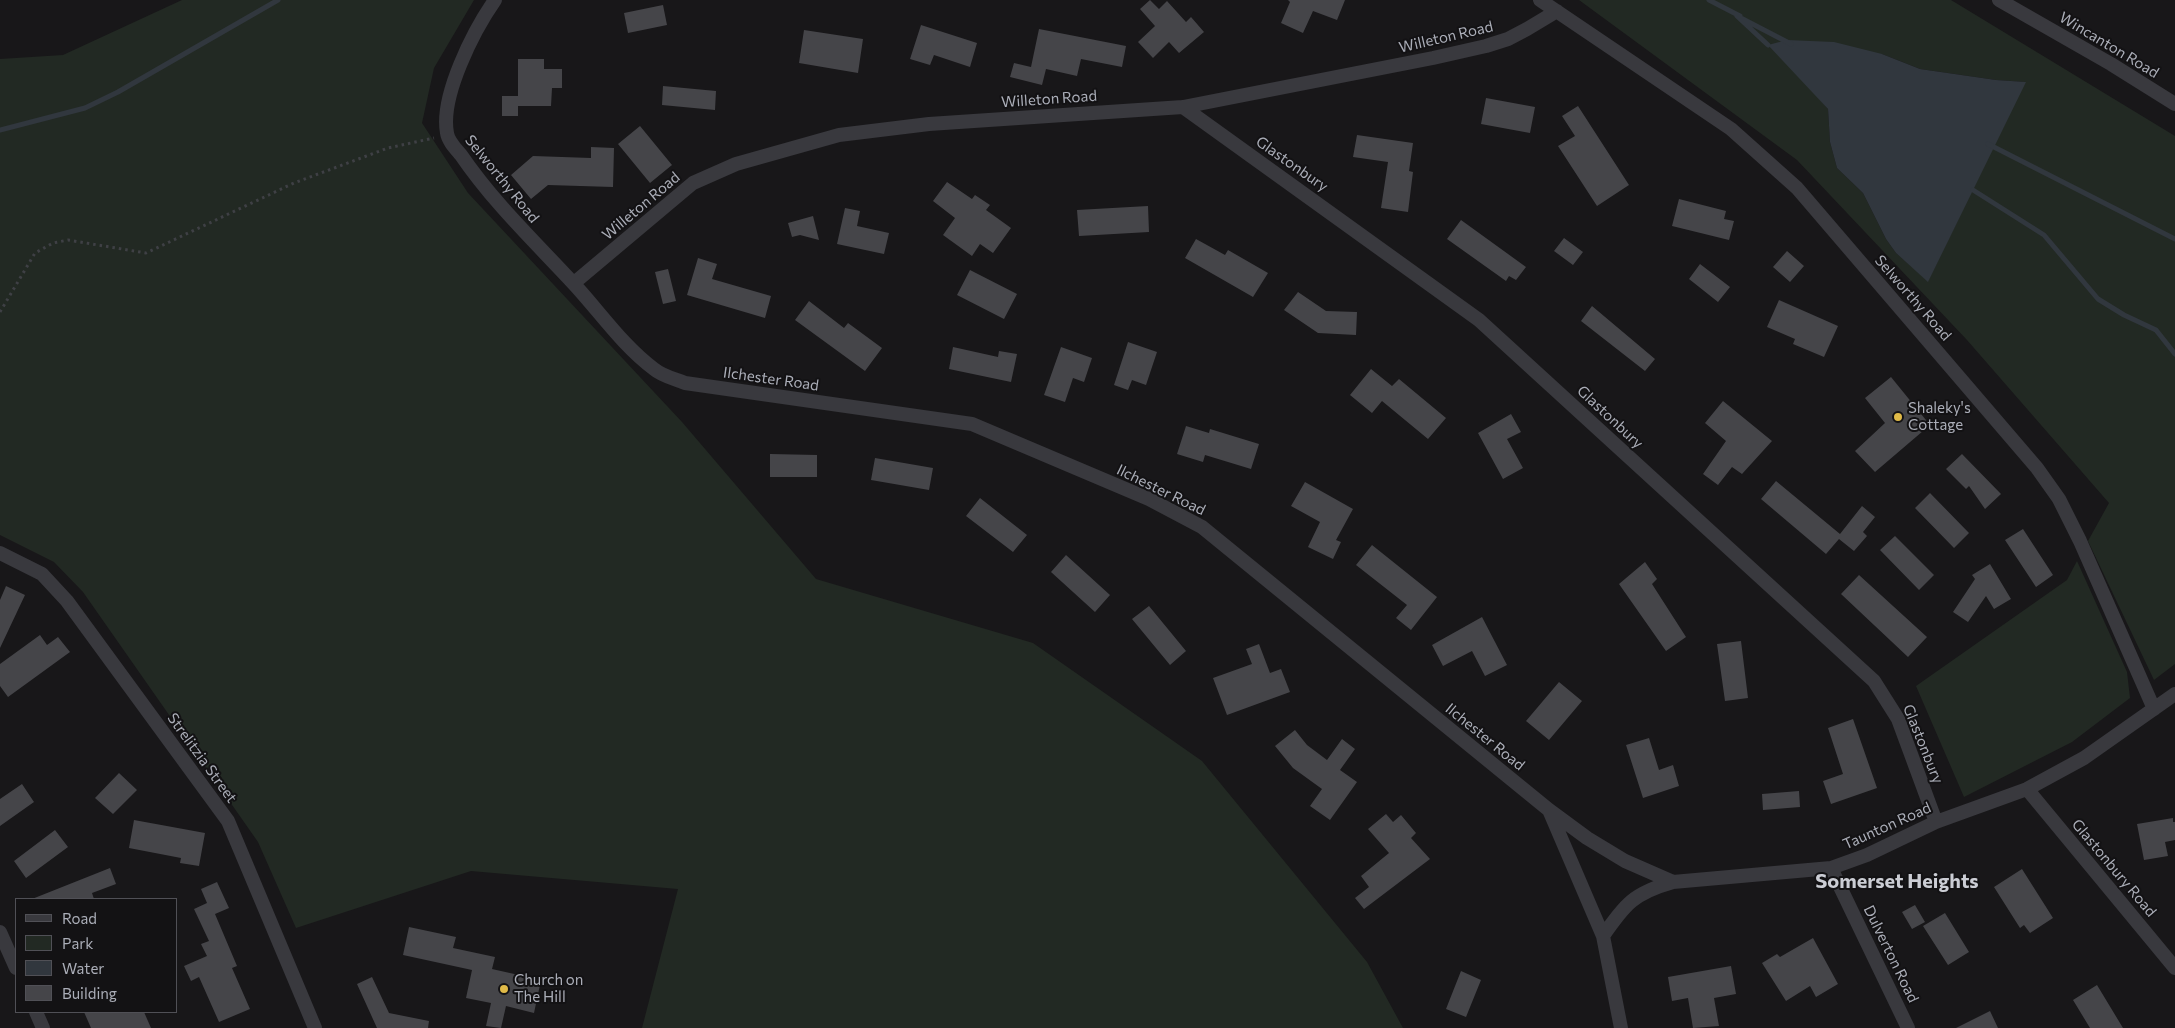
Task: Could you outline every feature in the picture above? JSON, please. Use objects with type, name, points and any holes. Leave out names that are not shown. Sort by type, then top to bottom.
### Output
[{"type":"street","name":"Selworthy Road","points":[[495,0],[486,13],[456,72],[445,118],[447,136],[466,164],[523,232],[574,283]]},
{"type":"street","name":"Selworthy Road","points":[[1540,0],[1731,129],[1797,188],[2024,453],[2059,499],[2080,541],[2154,709]]},
{"type":"street","name":"Wincanton Road","points":[[1999,0],[2111,64],[2175,104]]},
{"type":"street","name":"Willeton Road","points":[[574,283],[693,183],[736,164],[839,135],[929,124],[1183,106],[1486,46],[1508,39],[1557,11]]},
{"type":"street","name":"Glastonbury","points":[[1183,106],[1479,320],[1874,681],[1898,719],[1936,822]]},
{"type":"street","name":"Ilchester Road","points":[[574,283],[631,350],[655,371],[685,383],[972,424],[1149,499],[1195,523],[1548,810],[1603,936],[1621,1028]]},
{"type":"street","name":"Strelitzia Street","points":[[0,553],[42,574],[66,601],[228,821],[315,1028]]},
{"type":"street","name":"Taunton Road","points":[[1603,936],[1626,905],[1639,894],[1673,882],[1831,868],[1867,855],[1936,822],[2027,789],[2084,758],[2175,694]]},
{"type":"street","name":"Glastonbury Road","points":[[2027,789],[2175,968]]},
{"type":"street","points":[[1548,810],[1587,838],[1625,861],[1673,882]]},
{"type":"street","name":"Dulverton Road","points":[[1831,868],[1908,1028]]},
{"type":"street","points":[[0,932],[15,966]]},
{"type":"street","points":[[36,1013],[43,1028]]},
{"type":"path","points":[[0,312],[35,253],[53,243],[68,240],[146,253],[294,183],[388,148],[447,136]]},
{"type":"green space","points":[[182,0],[474,0],[434,68],[422,123],[468,193],[682,422],[816,579],[1033,643],[1202,761],[1367,962],[1403,1028],[642,1028],[678,889],[471,871],[296,928],[258,842],[83,592],[54,562],[0,535],[0,59],[63,55]]},
{"type":"green space","points":[[1579,0],[1951,0],[2175,136],[2175,664],[2154,680],[2088,541],[2109,503],[1967,340],[1797,160]],"holes":[[[1882,54],[1920,69],[1996,80],[2025,82],[1928,281],[1896,253],[1886,239],[1863,193],[1837,168],[1830,142],[1828,109],[1812,90]]]},
{"type":"green space","points":[[2077,561],[2127,672],[2130,698],[2072,742],[1964,797],[1916,686],[2067,580]]},
{"type":"water","points":[[1787,40],[1834,42],[1882,54],[1920,69],[1996,80],[2026,82],[1928,282],[1896,253],[1886,239],[1863,193],[1837,168],[1830,142],[1828,109],[1768,45]]},
{"type":"building","points":[[1150,0],[1159,9],[1167,1],[1186,22],[1191,17],[1204,32],[1179,53],[1169,42],[1153,58],[1138,42],[1155,26],[1140,9]]},
{"type":"building","points":[[1288,0],[1345,0],[1337,20],[1313,11],[1303,33],[1281,23],[1290,2]]},
{"type":"building","points":[[663,5],[667,25],[628,33],[624,13]]},
{"type":"building","points":[[921,25],[977,43],[970,67],[934,55],[930,65],[910,59]]},
{"type":"building","points":[[1039,29],[1126,46],[1122,67],[1081,59],[1077,76],[1046,69],[1042,85],[1010,77],[1014,63],[1031,67]]},
{"type":"building","points":[[804,30],[863,39],[858,73],[799,63]]},
{"type":"building","points":[[518,59],[544,59],[544,69],[562,69],[562,88],[552,88],[551,106],[518,106],[518,116],[502,116],[502,96],[518,96]]},
{"type":"building","points":[[663,86],[716,91],[715,110],[662,105]]},
{"type":"building","points":[[1486,98],[1535,107],[1530,133],[1481,124]]},
{"type":"building","points":[[1578,106],[1629,185],[1597,206],[1558,146],[1575,136],[1562,116]]},
{"type":"building","points":[[640,126],[672,165],[650,183],[618,144]]},
{"type":"building","points":[[1357,135],[1413,143],[1409,171],[1413,172],[1408,212],[1381,208],[1388,162],[1353,157]]},
{"type":"building","points":[[591,147],[614,148],[613,187],[548,185],[531,199],[511,175],[533,156],[591,158]]},
{"type":"building","points":[[947,182],[972,199],[975,195],[990,205],[986,210],[1011,228],[993,253],[980,244],[972,256],[943,235],[955,218],[933,201]]},
{"type":"building","points":[[1679,199],[1726,211],[1724,219],[1734,221],[1729,240],[1672,226]]},
{"type":"building","points":[[1148,206],[1149,232],[1079,236],[1077,210]]},
{"type":"building","points":[[845,208],[860,211],[857,226],[889,233],[884,254],[837,244]]},
{"type":"building","points":[[813,216],[819,240],[800,235],[792,237],[788,223]]},
{"type":"building","points":[[1461,220],[1526,267],[1516,280],[1509,276],[1506,281],[1447,239]]},
{"type":"building","points":[[1564,238],[1583,252],[1573,265],[1554,251]]},
{"type":"building","points":[[1196,239],[1225,255],[1228,250],[1268,273],[1253,297],[1185,258]]},
{"type":"building","points":[[1787,251],[1804,266],[1790,282],[1773,267]]},
{"type":"building","points":[[698,258],[717,264],[712,279],[771,296],[765,318],[687,295]]},
{"type":"building","points":[[1700,264],[1730,287],[1718,302],[1689,279]]},
{"type":"building","points":[[668,269],[676,301],[663,304],[655,272]]},
{"type":"building","points":[[970,270],[1017,294],[1004,319],[957,295]]},
{"type":"building","points":[[1298,292],[1326,311],[1357,312],[1356,335],[1318,333],[1284,310]]},
{"type":"building","points":[[1779,300],[1838,326],[1824,357],[1793,344],[1795,339],[1767,327]]},
{"type":"building","points":[[809,301],[844,328],[848,323],[882,348],[865,371],[795,320]]},
{"type":"building","points":[[1592,306],[1655,359],[1645,371],[1581,321]]},
{"type":"building","points":[[1128,342],[1157,352],[1146,385],[1132,380],[1128,390],[1114,385]]},
{"type":"building","points":[[953,347],[998,357],[999,351],[1017,354],[1011,382],[949,369]]},
{"type":"building","points":[[1061,347],[1092,358],[1084,382],[1073,378],[1065,402],[1044,395]]},
{"type":"building","points":[[1371,369],[1392,386],[1399,379],[1446,418],[1428,439],[1382,401],[1372,413],[1350,395]]},
{"type":"building","points":[[1891,377],[1930,425],[1875,472],[1855,451],[1885,423],[1865,398]]},
{"type":"building","points":[[1723,401],[1772,441],[1742,474],[1732,467],[1718,485],[1703,474],[1726,441],[1705,423]]},
{"type":"building","points":[[1511,414],[1521,432],[1507,439],[1523,468],[1503,479],[1478,433]]},
{"type":"building","points":[[1186,426],[1209,433],[1210,429],[1259,444],[1251,469],[1205,455],[1203,462],[1177,454]]},
{"type":"building","points":[[770,454],[817,455],[817,477],[770,477]]},
{"type":"building","points":[[1962,454],[2001,494],[1985,509],[1969,486],[1966,489],[1946,469]]},
{"type":"building","points":[[875,458],[933,468],[929,490],[871,480]]},
{"type":"building","points":[[1776,481],[1840,534],[1862,506],[1875,517],[1863,532],[1867,536],[1854,551],[1839,539],[1826,554],[1761,499]]},
{"type":"building","points":[[1305,482],[1353,509],[1336,540],[1341,542],[1333,559],[1308,547],[1320,522],[1291,506]]},
{"type":"building","points":[[1930,493],[1969,533],[1954,548],[1915,508]]},
{"type":"building","points":[[980,498],[1027,535],[1013,552],[966,516]]},
{"type":"building","points":[[2023,529],[2053,575],[2036,587],[2005,540]]},
{"type":"building","points":[[1895,536],[1934,575],[1919,590],[1880,550]]},
{"type":"building","points":[[1372,545],[1437,597],[1411,630],[1396,618],[1407,605],[1356,565]]},
{"type":"building","points":[[1066,555],[1110,595],[1095,612],[1051,572]]},
{"type":"building","points":[[1645,562],[1657,579],[1652,584],[1686,637],[1666,651],[1619,584]]},
{"type":"building","points":[[1990,564],[2011,599],[1994,609],[1986,596],[1968,622],[1953,612],[1975,579],[1972,575]]},
{"type":"building","points":[[1859,575],[1927,637],[1908,657],[1841,594]]},
{"type":"building","points":[[6,586],[25,595],[0,648],[0,600]]},
{"type":"building","points":[[1149,606],[1186,651],[1170,665],[1132,619]]},
{"type":"building","points":[[1482,617],[1507,665],[1485,676],[1472,651],[1443,666],[1432,645]]},
{"type":"building","points":[[40,635],[47,645],[58,637],[70,652],[8,697],[0,686],[0,664]]},
{"type":"building","points":[[1741,641],[1748,698],[1725,701],[1717,644]]},
{"type":"building","points":[[1259,644],[1270,673],[1281,669],[1290,692],[1227,715],[1213,678],[1252,664],[1246,649]]},
{"type":"building","points":[[1559,682],[1582,701],[1549,740],[1526,721]]},
{"type":"building","points":[[1853,719],[1877,788],[1831,804],[1823,781],[1843,774],[1828,728]]},
{"type":"building","points":[[1295,730],[1307,745],[1327,760],[1342,739],[1355,749],[1340,770],[1357,782],[1330,820],[1310,806],[1322,789],[1293,768],[1275,746]]},
{"type":"building","points":[[1649,738],[1659,770],[1673,765],[1679,786],[1643,798],[1626,745]]},
{"type":"building","points":[[119,773],[137,790],[113,814],[95,798]]},
{"type":"building","points":[[22,784],[34,802],[0,826],[0,799]]},
{"type":"building","points":[[1799,791],[1800,807],[1763,810],[1762,794]]},
{"type":"building","points":[[1386,814],[1393,822],[1401,815],[1416,833],[1411,838],[1430,859],[1364,909],[1355,898],[1369,887],[1361,876],[1389,853],[1368,829]]},
{"type":"building","points":[[2173,818],[2173,822],[2175,822],[2175,840],[2165,842],[2168,856],[2144,860],[2137,824]]},
{"type":"building","points":[[134,820],[205,833],[199,866],[180,863],[181,858],[129,848]]},
{"type":"building","points":[[55,830],[68,847],[26,878],[14,861]]},
{"type":"building","points":[[110,868],[116,884],[92,893],[94,898],[35,898]]},
{"type":"building","points":[[2022,869],[2053,918],[2030,933],[2024,925],[2020,928],[1994,887]]},
{"type":"building","points":[[217,882],[229,908],[215,914],[237,966],[232,968],[250,1009],[219,1022],[199,977],[191,981],[184,966],[207,956],[201,944],[209,941],[194,909],[207,903],[201,889]]},
{"type":"building","points":[[1915,905],[1925,922],[1912,929],[1902,912]]},
{"type":"building","points":[[1945,913],[1969,952],[1948,965],[1923,926]]},
{"type":"building","name":"Church on The Hill","points":[[409,927],[456,937],[453,948],[495,957],[492,969],[541,980],[534,1013],[506,1006],[501,1028],[486,1026],[491,1003],[466,998],[472,970],[403,955]]},
{"type":"building","points":[[1813,938],[1838,984],[1816,997],[1810,986],[1786,1001],[1762,963],[1777,954],[1780,957]]},
{"type":"building","points":[[1731,966],[1736,994],[1714,998],[1719,1026],[1693,1028],[1688,998],[1672,1001],[1668,977]]},
{"type":"building","points":[[1461,971],[1481,980],[1466,1017],[1446,1009]]},
{"type":"building","points":[[372,977],[389,1013],[429,1021],[428,1028],[377,1028],[357,984]]},
{"type":"building","points":[[2097,985],[2123,1028],[2090,1028],[2073,1000]]},
{"type":"building","points":[[1990,1011],[1998,1028],[1956,1028]]},
{"type":"building","points":[[84,1013],[144,1013],[151,1028],[91,1028]]},
{"type":"waterway","points":[[0,130],[85,108],[118,92],[278,0]]},
{"type":"waterway","points":[[1709,0],[1740,16]]},
{"type":"waterway","points":[[1768,45],[1737,16],[1791,44]]},
{"type":"waterway","points":[[1988,144],[2175,239]]},
{"type":"waterway","points":[[1973,190],[2044,235],[2098,299],[2124,315],[2156,330],[2175,354]]},
{"type":"place","name":"Shaleky's Cottage","points":[[1898,417]]},
{"type":"place","name":"Church on The Hill","points":[[504,989]]},
{"type":"district","name":"Somerset Heights","points":[[1897,881]]}]
